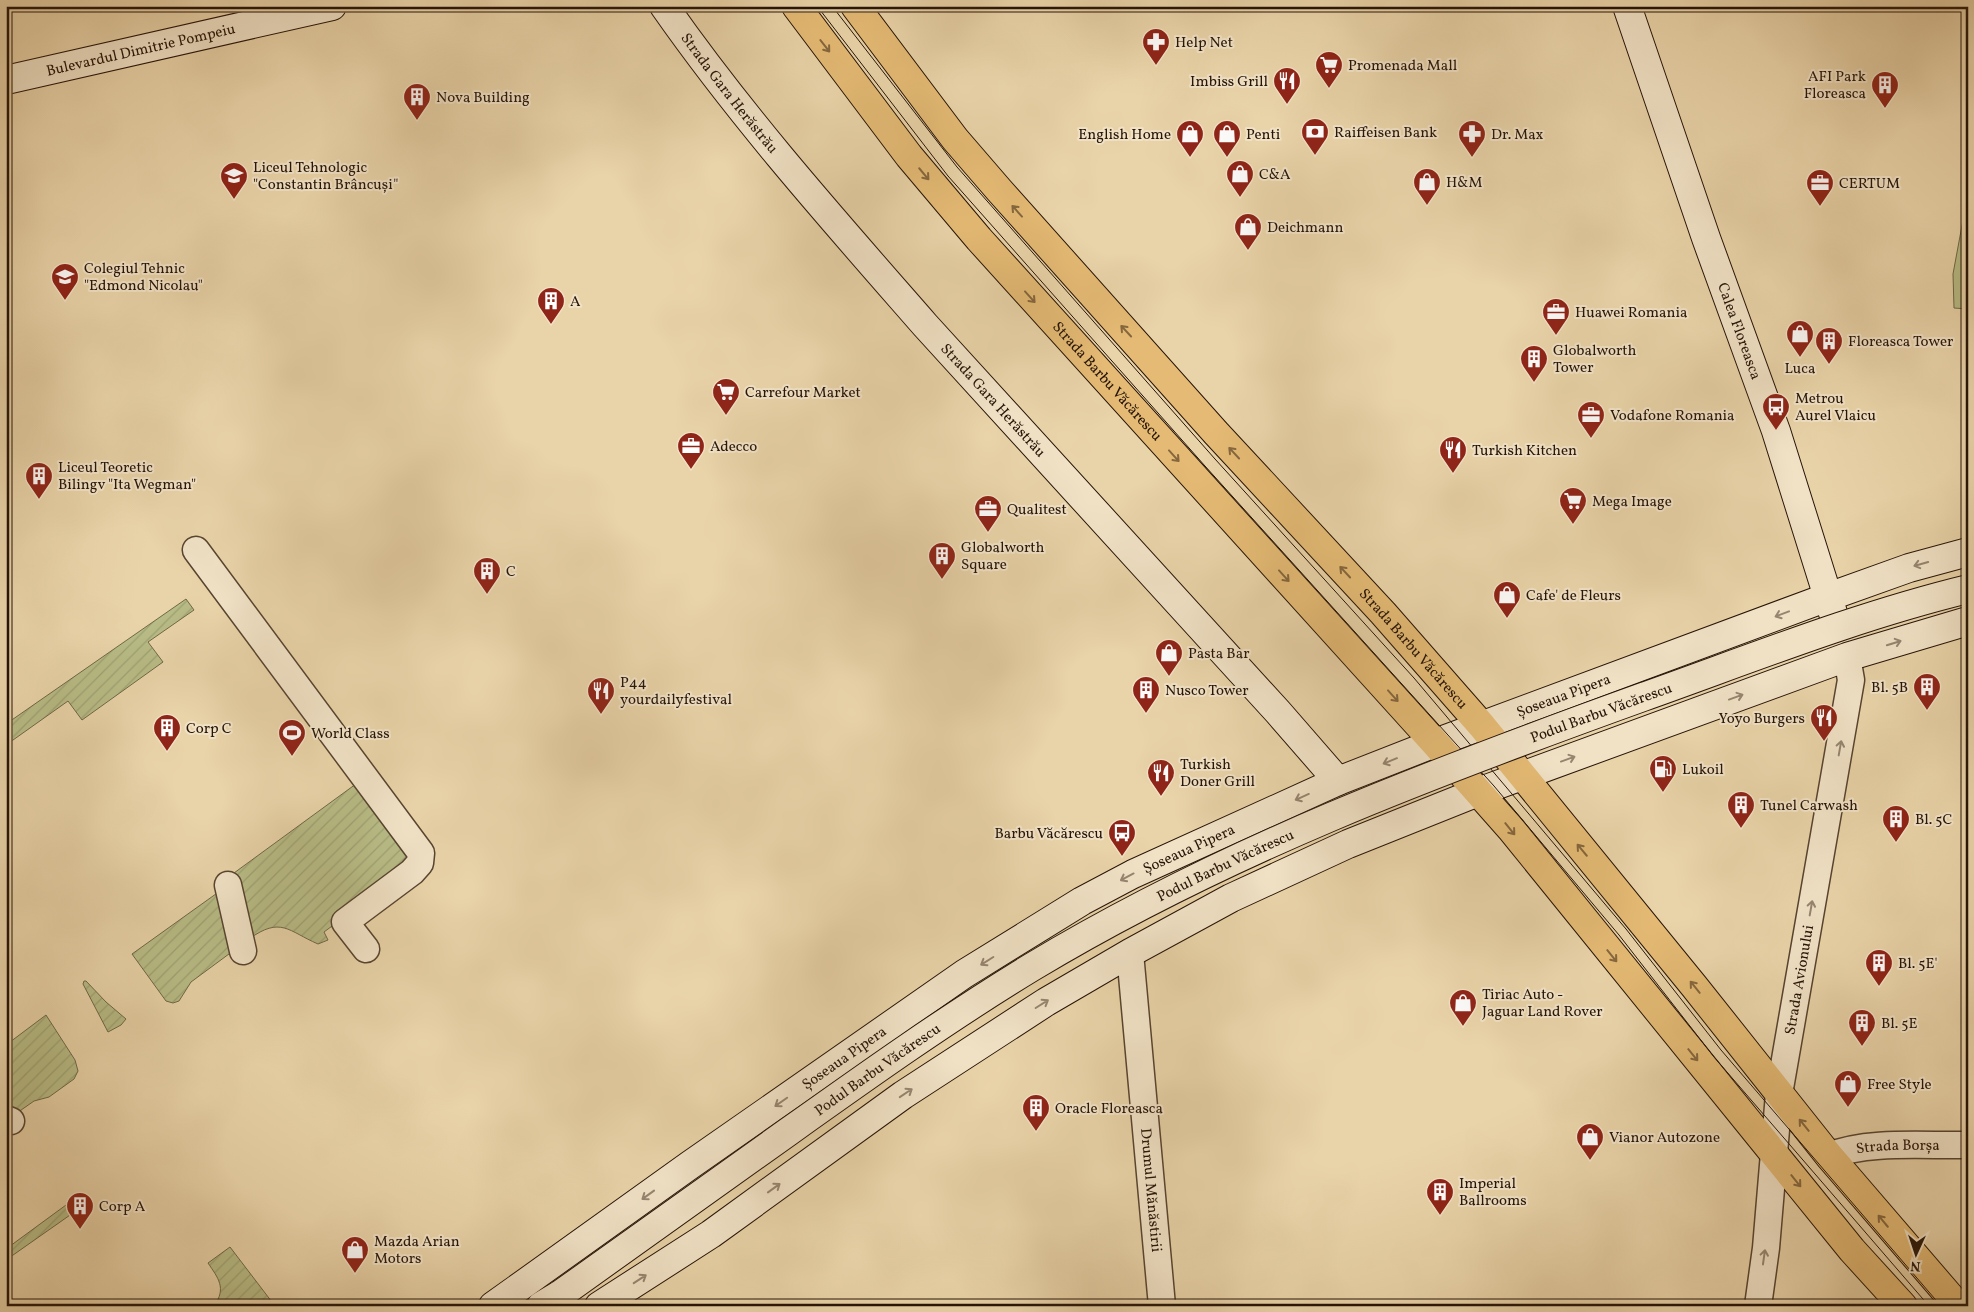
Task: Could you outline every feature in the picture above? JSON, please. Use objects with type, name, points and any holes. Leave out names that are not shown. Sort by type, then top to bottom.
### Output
[{"type":"main road","name":"Bulevardul Dimitrie Pompeiu","points":[[6,80],[332,6]]},
{"type":"main road","name":"Strada Gara Herăstrău","points":[[664,6],[729,96],[870,262],[925,325],[1284,718],[1338,781]]},
{"type":"main road","name":"Strada Barbu Văcărescu","points":[[796,6],[909,156],[978,239],[1511,829],[1852,1250],[1903,1306]]},
{"type":"main road","name":"Strada Barbu Văcărescu","points":[[855,6],[955,139],[999,190],[1216,433],[1383,613],[1482,726],[1694,986],[1829,1156],[1958,1306]]},
{"type":"main road","name":"Calea Floreasca","points":[[1627,6],[1706,238],[1776,431],[1847,657]]},
{"type":"main road","name":"Șoseaua Pipera","points":[[493,1306],[690,1165],[964,974],[1082,901],[1133,874],[1338,781],[1435,743],[1828,597],[1909,568],[1968,552]]},
{"type":"main road","name":"Podul Barbu Văcărescu","points":[[549,1302],[882,1065],[1033,967],[1140,906],[1216,868],[1364,801],[1575,722],[1879,613],[1968,589]]},
{"type":"main road","points":[[599,1306],[711,1234],[903,1095],[1046,1002],[1130,953],[1231,898],[1348,844],[1478,792],[1847,657],[1968,621]]},
{"type":"street","points":[[196,550],[421,853],[420,863],[412,872],[345,922],[366,950]]},
{"type":"street","name":"Strada Avionului","points":[[1758,1306],[1766,1248],[1779,1094],[1851,680],[1847,657]]},
{"type":"street","points":[[228,885],[243,951]]},
{"type":"street","name":"Drumul Mănăstirii","points":[[1130,953],[1162,1306]]},
{"type":"street","name":"Strada Borșa","points":[[1829,1156],[1843,1150],[1863,1147],[1968,1145]]},
{"type":"green space","points":[[1968,193],[1968,309],[1954,308],[1953,274]]},
{"type":"green space","points":[[186,599],[194,610],[148,642],[163,662],[82,720],[68,701],[6,745],[6,724]]},
{"type":"green space","points":[[360,781],[409,843],[412,867],[324,932],[328,940],[318,944],[284,928],[277,927],[269,928],[249,939],[234,873]]},
{"type":"green space","points":[[220,891],[233,951],[191,982],[179,1001],[173,1003],[166,1001],[132,954]]},
{"type":"green space","points":[[84,981],[126,1019],[121,1025],[108,1032],[83,984]]},
{"type":"green space","points":[[46,1015],[75,1060],[78,1071],[74,1079],[49,1097],[34,1101],[14,1115],[6,1110],[6,1045]]},
{"type":"green space","points":[[81,1200],[90,1201],[6,1260],[6,1249],[66,1205]]},
{"type":"green space","points":[[230,1247],[275,1306],[214,1306],[220,1294],[220,1283],[208,1263]]},
{"type":"tram line","points":[[817,6],[948,176],[1205,466],[1494,786],[1619,935],[1714,1057],[1929,1306]]},
{"type":"tram line","points":[[832,6],[957,167],[1215,459],[1414,678],[1626,929],[1721,1050],[1941,1306]]},
{"type":"place","name":"Help Net","points":[[1156,66]]},
{"type":"place","name":"Promenada Mall","points":[[1329,89]]},
{"type":"place","name":"Imbiss Grill","points":[[1287,105]]},
{"type":"place","name":"AFI Park Floreasca","points":[[1885,109]]},
{"type":"place","name":"Nova Building","points":[[417,121]]},
{"type":"place","name":"Raiffeisen Bank","points":[[1315,156]]},
{"type":"place","name":"English Home","points":[[1190,158]]},
{"type":"place","name":"Penti","points":[[1227,158]]},
{"type":"place","name":"Dr. Max","points":[[1472,158]]},
{"type":"place","name":"C&A","points":[[1240,198]]},
{"type":"place","name":"Liceul Tehnologic \"Constantin Brâncuși\"","points":[[234,200]]},
{"type":"place","name":"H&M","points":[[1427,206]]},
{"type":"place","name":"CERTUM","points":[[1820,207]]},
{"type":"place","name":"Deichmann","points":[[1248,251]]},
{"type":"place","name":"Colegiul Tehnic \"Edmond Nicolau\"","points":[[65,301]]},
{"type":"place","name":"A","points":[[551,325]]},
{"type":"place","name":"Huawei Romania","points":[[1556,336]]},
{"type":"place","name":"Luca","points":[[1800,358]]},
{"type":"place","name":"Floreasca Tower","points":[[1829,365]]},
{"type":"place","name":"Globalworth Tower","points":[[1534,383]]},
{"type":"place","name":"Carrefour Market","points":[[726,416]]},
{"type":"place","name":"Metrou Aurel Vlaicu","points":[[1776,431]]},
{"type":"place","name":"Vodafone Romania","points":[[1591,439]]},
{"type":"place","name":"Adecco","points":[[691,470]]},
{"type":"place","name":"Turkish Kitchen","points":[[1453,474]]},
{"type":"place","name":"Liceul Teoretic Bilingv \"Ita Wegman\"","points":[[39,500]]},
{"type":"place","name":"Mega Image","points":[[1573,525]]},
{"type":"place","name":"Qualitest","points":[[988,533]]},
{"type":"place","name":"Globalworth Square","points":[[942,580]]},
{"type":"place","name":"C","points":[[487,595]]},
{"type":"place","name":"Cafe' de Fleurs","points":[[1507,619]]},
{"type":"place","name":"Pasta Bar","points":[[1169,677]]},
{"type":"place","name":"Bl. 5B","points":[[1927,711]]},
{"type":"place","name":"Nusco Tower","points":[[1146,714]]},
{"type":"place","name":"P44 yourdailyfestival","points":[[601,715]]},
{"type":"place","name":"Yoyo Burgers","points":[[1824,742]]},
{"type":"place","name":"Corp C","points":[[167,752]]},
{"type":"place","name":"World Class","points":[[292,757]]},
{"type":"place","name":"Lukoil","points":[[1663,793]]},
{"type":"place","name":"Turkish Doner Grill","points":[[1161,797]]},
{"type":"place","name":"Tunel Carwash","points":[[1741,829]]},
{"type":"place","name":"Bl. 5C","points":[[1896,843]]},
{"type":"place","name":"Barbu Văcărescu","points":[[1122,857]]},
{"type":"place","name":"Bl. 5E'","points":[[1879,987]]},
{"type":"place","name":"Tiriac Auto - Jaguar Land Rover","points":[[1463,1027]]},
{"type":"place","name":"Bl. 5E","points":[[1862,1047]]},
{"type":"place","name":"Free Style","points":[[1848,1108]]},
{"type":"place","name":"Oracle Floreasca","points":[[1036,1132]]},
{"type":"place","name":"Vianor Autozone","points":[[1590,1161]]},
{"type":"place","name":"Imperial Ballrooms","points":[[1440,1216]]},
{"type":"place","name":"Corp A","points":[[80,1230]]},
{"type":"place","name":"Mazda Arian Motors","points":[[355,1274]]}]
